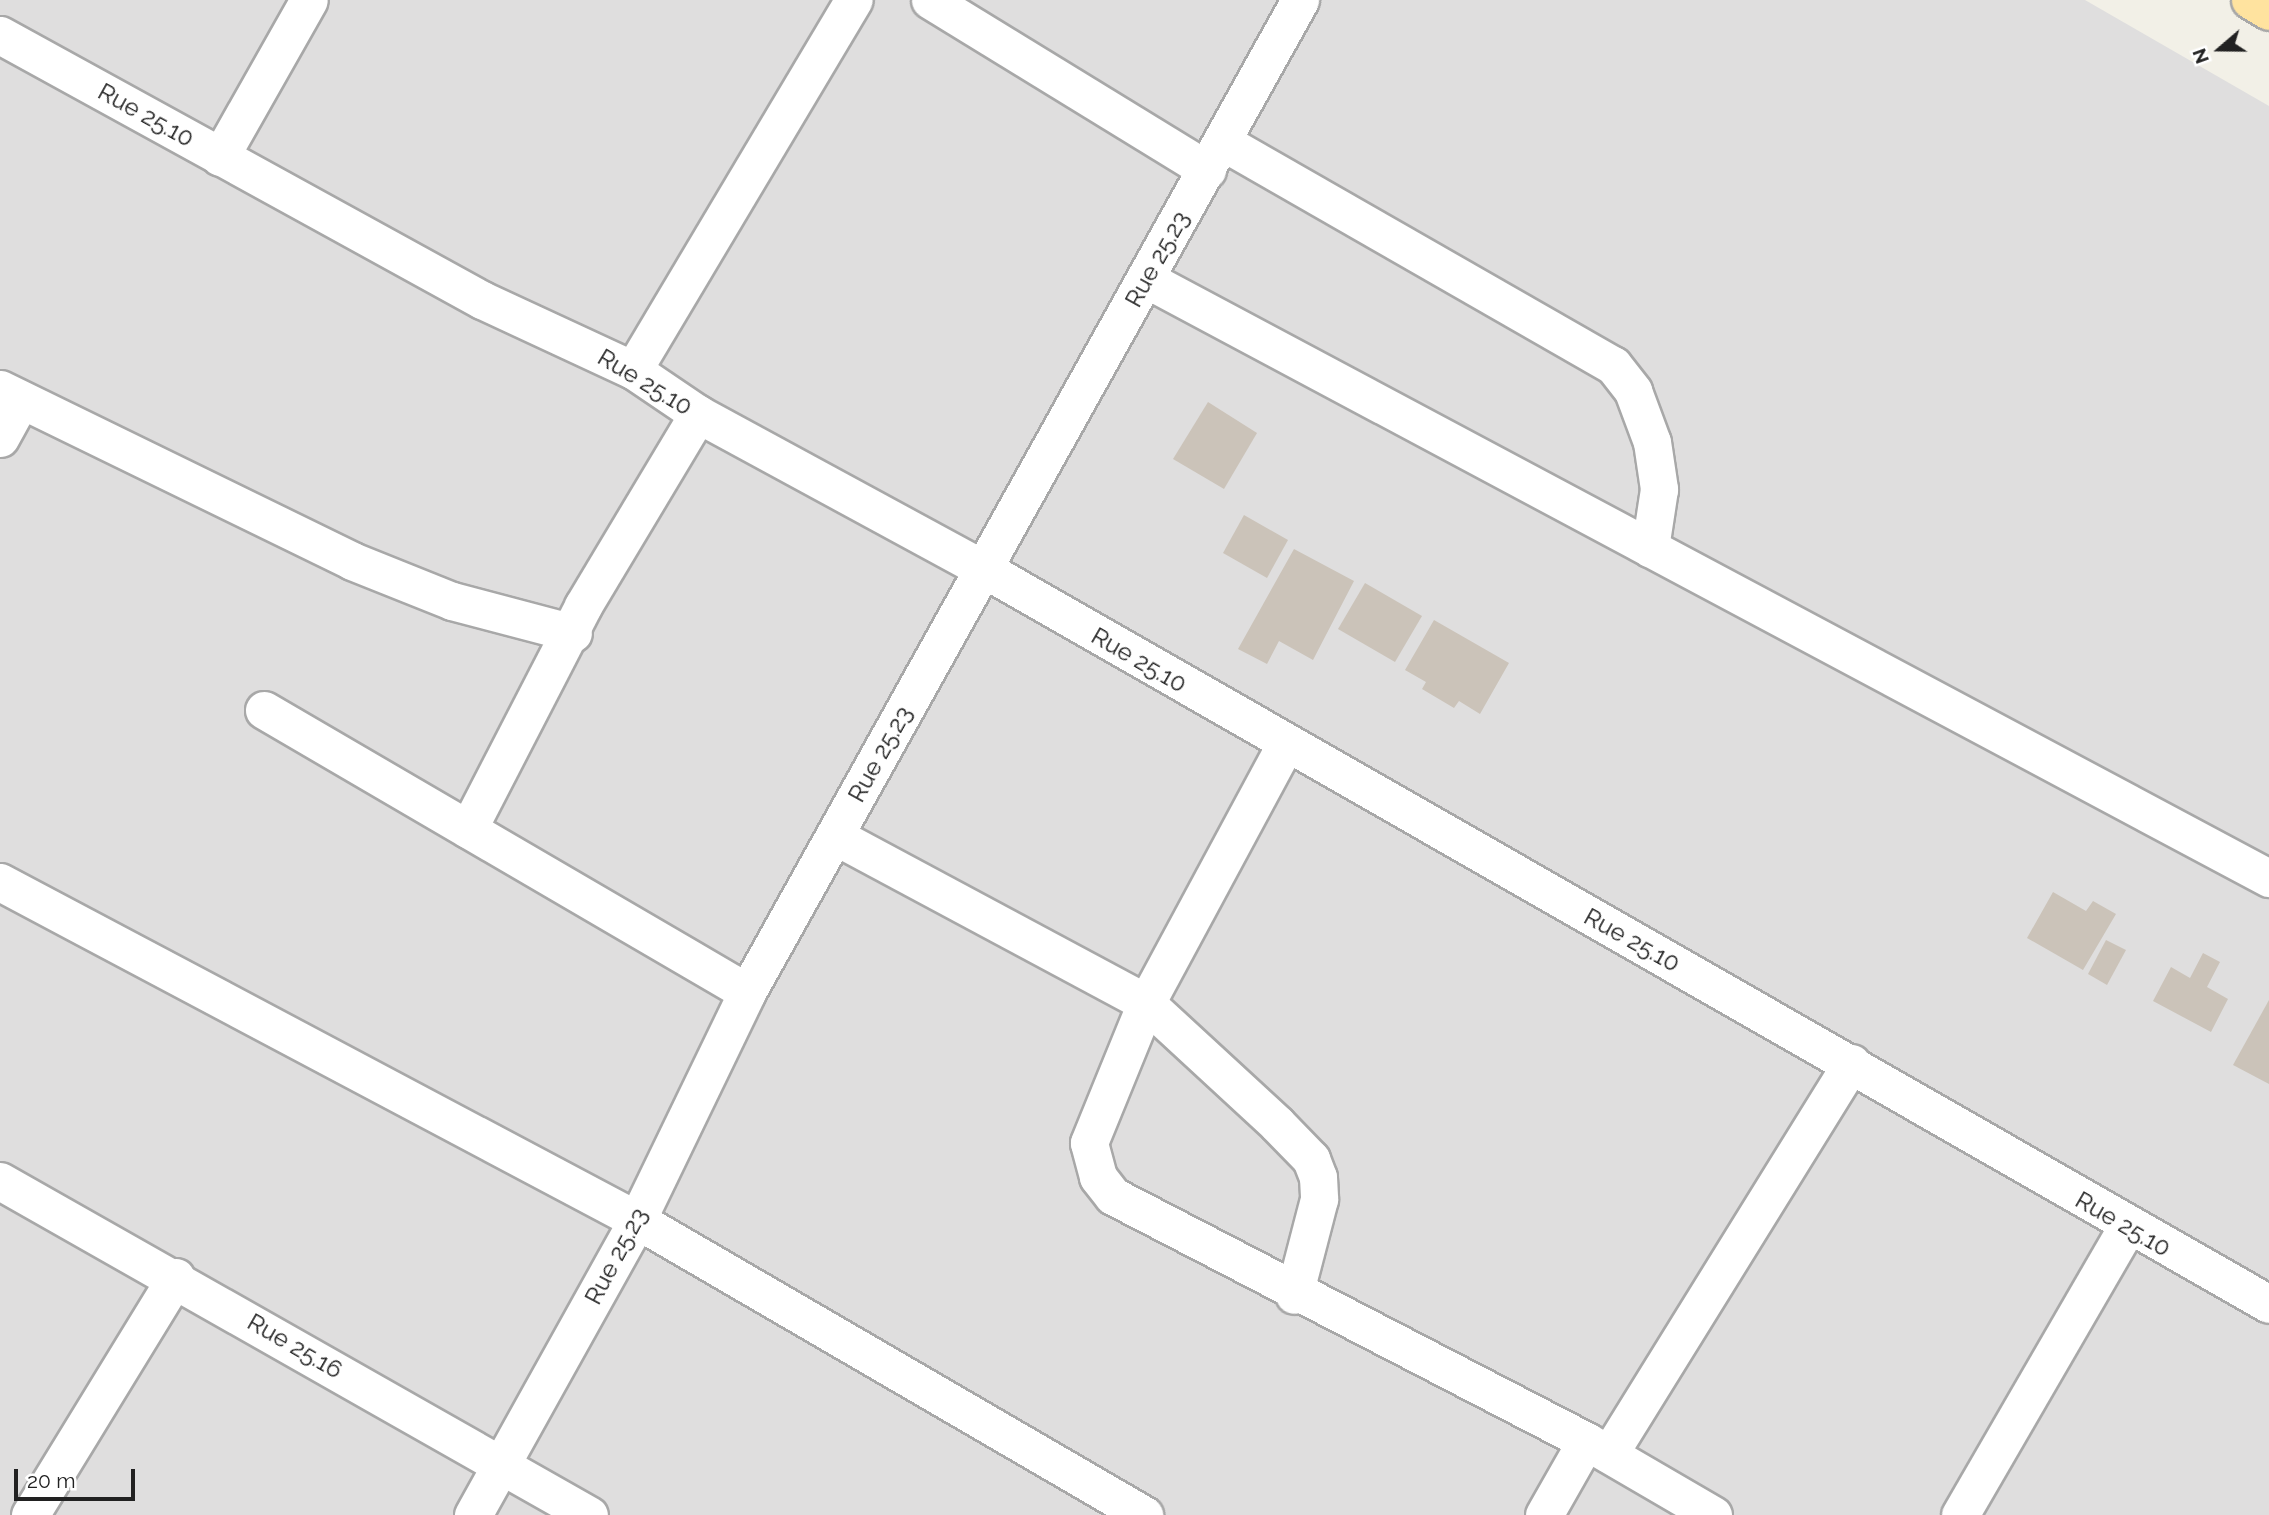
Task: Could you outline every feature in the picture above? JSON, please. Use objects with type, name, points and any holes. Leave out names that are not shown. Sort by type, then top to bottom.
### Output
[{"type":"main road","points":[[2251,0],[2269,10]]},
{"type":"street","points":[[220,157],[309,0]]},
{"type":"street","points":[[633,370],[854,0]]},
{"type":"street","points":[[930,0],[1215,156],[1613,365],[1633,391],[1652,442],[1659,489],[1650,548]]},
{"type":"street","name":"Rue 25.23","points":[[473,1515],[637,1220],[747,992],[1300,0]]},
{"type":"street","name":"Rue 25.10","points":[[0,35],[482,300],[633,370],[698,414],[984,569],[1285,745],[1850,1063],[2127,1227],[2269,1304]]},
{"type":"street","points":[[1146,279],[2269,878]]},
{"type":"street","points":[[0,438],[10,395],[352,561],[452,601],[573,633]]},
{"type":"street","points":[[468,829],[637,511],[698,414]]},
{"type":"street","points":[[264,710],[747,992]]},
{"type":"street","points":[[1285,745],[1146,1003],[1089,1143],[1098,1177],[1113,1196],[1294,1294],[1597,1448],[1713,1515]]},
{"type":"street","points":[[835,836],[1146,1003],[1311,1159],[1320,1199],[1294,1294]]},
{"type":"street","points":[[0,882],[637,1220],[1144,1515]]},
{"type":"street","points":[[1544,1515],[1597,1448],[1850,1063]]},
{"type":"street","name":"Rue 25.16","points":[[0,1181],[176,1277],[589,1515]]},
{"type":"street","points":[[1960,1515],[2127,1227]]},
{"type":"street","points":[[30,1515],[176,1277]]},
{"type":"shaded area","points":[[0,0],[2085,0],[2269,106],[2269,1515],[0,1515]]},
{"type":"building","points":[[1208,402],[1257,433],[1224,489],[1173,459]]},
{"type":"building","points":[[1244,515],[1288,540],[1267,578],[1223,553]]},
{"type":"building","points":[[1294,549],[1354,581],[1313,660],[1279,641],[1267,664],[1238,649]]},
{"type":"building","points":[[1365,583],[1422,616],[1395,662],[1338,629]]},
{"type":"building","points":[[1434,620],[1509,663],[1480,714],[1459,701],[1454,708],[1422,689],[1426,682],[1405,670]]},
{"type":"building","points":[[2053,892],[2086,911],[2093,901],[2116,914],[2083,970],[2027,938]]},
{"type":"building","points":[[2106,940],[2126,950],[2107,985],[2088,974]]},
{"type":"building","points":[[2203,953],[2220,962],[2207,987],[2228,999],[2211,1032],[2153,1001],[2171,967],[2190,978]]},
{"type":"building","points":[[2269,1000],[2269,1084],[2233,1065]]}]
